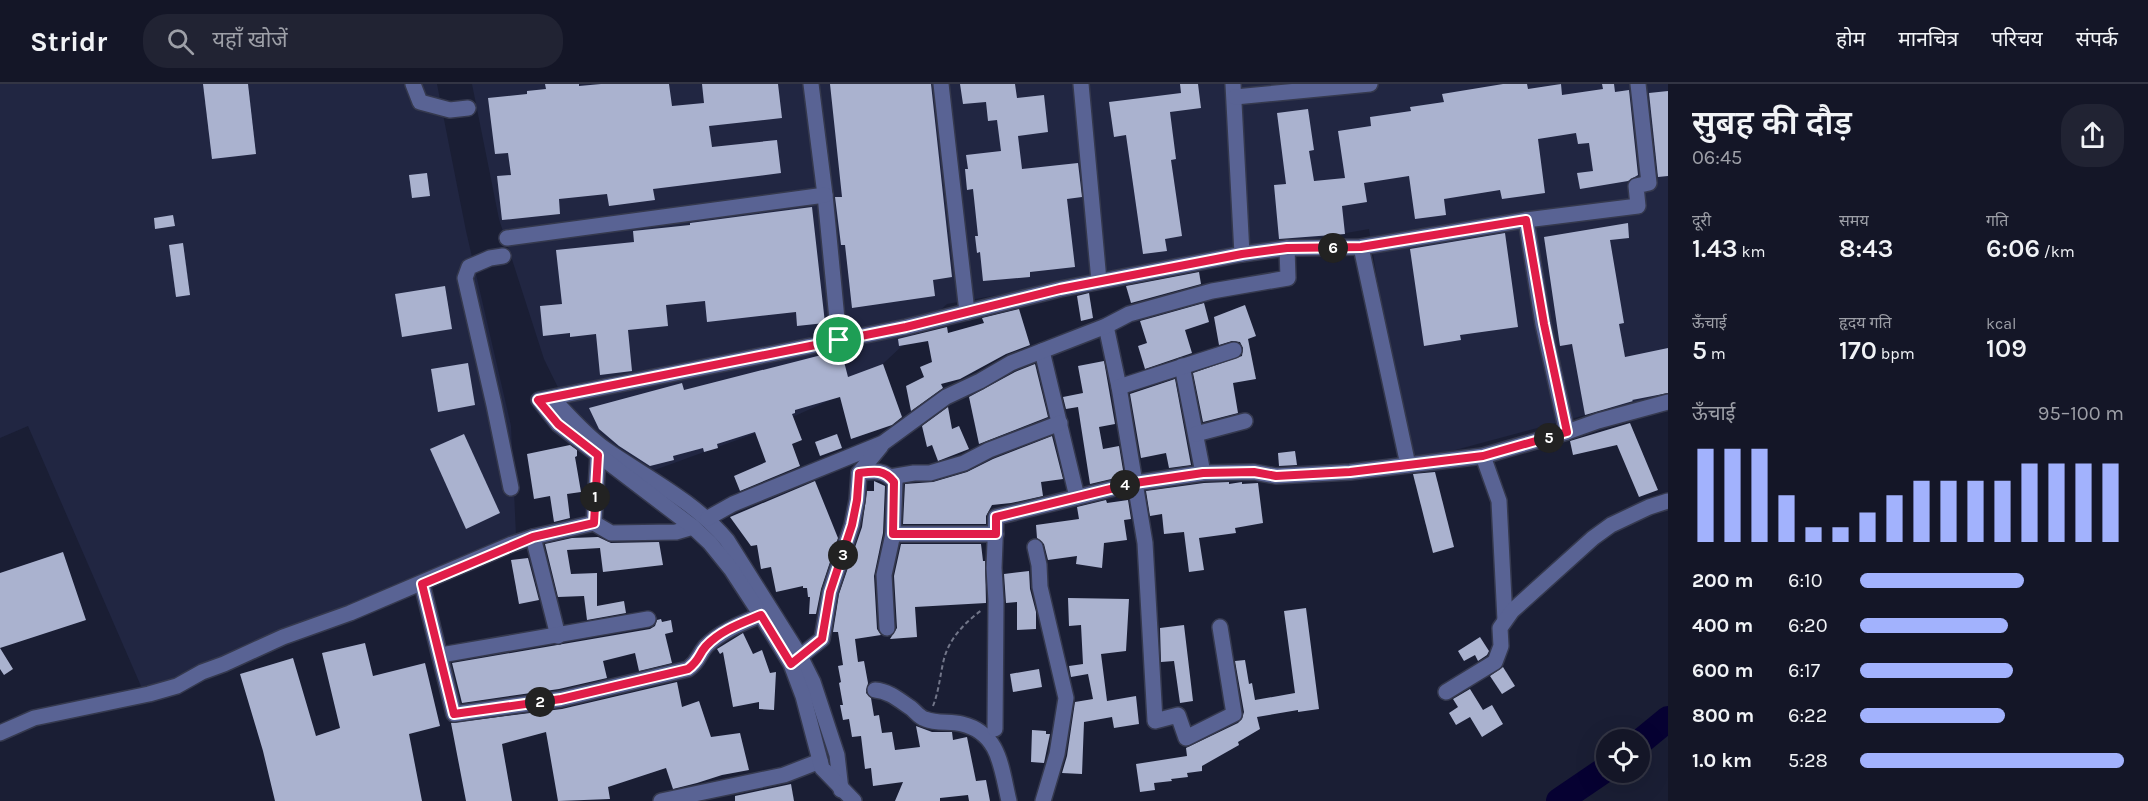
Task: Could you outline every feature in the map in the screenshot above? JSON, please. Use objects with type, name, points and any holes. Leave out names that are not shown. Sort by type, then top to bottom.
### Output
[{"type":"street","points":[[412,84],[420,102],[450,110],[468,108]]},
{"type":"street","points":[[812,84],[839,340]]},
{"type":"street","points":[[941,84],[967,312]]},
{"type":"street","points":[[1081,84],[1099,281]]},
{"type":"street","points":[[1242,254],[1234,91],[1370,84]]},
{"type":"street","points":[[545,399],[839,340],[1099,281],[1242,254],[1287,248],[1361,247],[1526,220],[1638,206],[1636,186],[1649,183],[1638,84]]},
{"type":"street","points":[[507,238],[825,195]]},
{"type":"street","points":[[1526,220],[1544,324],[1567,432]]},
{"type":"street","points":[[1361,247],[1408,465]]},
{"type":"street","points":[[795,660],[822,639],[830,592],[852,525],[859,473],[883,444],[946,397],[1011,363],[1106,326],[1130,314],[1212,291],[1288,278],[1287,248]]},
{"type":"street","points":[[503,256],[490,258],[469,267],[465,278],[511,488]]},
{"type":"street","points":[[1106,326],[1119,387],[1145,543],[1155,721],[1178,715],[1186,738],[1234,714],[1220,627]]},
{"type":"street","points":[[1119,387],[1234,350]]},
{"type":"street","points":[[1042,351],[1077,497]]},
{"type":"street","points":[[1182,366],[1203,473]]},
{"type":"street","points":[[545,399],[558,424],[693,527],[710,543],[731,569],[761,615],[795,660],[822,768],[854,801]]},
{"type":"street","points":[[545,399],[603,448],[708,518],[727,540],[820,702],[837,755],[839,785],[845,801]]},
{"type":"street","points":[[995,729],[996,517],[1135,483],[1203,473],[1254,472],[1276,476],[1350,472],[1483,456],[1668,402]]},
{"type":"street","points":[[1197,434],[1245,421]]},
{"type":"street","points":[[891,477],[930,473],[964,464],[988,450],[1060,423]]},
{"type":"street","points":[[708,518],[733,504],[883,444]]},
{"type":"street","points":[[594,523],[598,455]]},
{"type":"street","points":[[1483,456],[1499,501],[1505,620]]},
{"type":"street","points":[[859,473],[875,470],[886,473],[894,482],[893,534],[884,575],[887,628]]},
{"type":"street","points":[[1446,692],[1495,662],[1501,646],[1500,628],[1512,611],[1593,538],[1611,525],[1668,501]]},
{"type":"street","points":[[0,733],[34,718],[177,686],[202,672],[283,637],[350,614],[533,537],[594,523],[611,533],[676,532],[693,527]]},
{"type":"street","points":[[893,534],[996,534]]},
{"type":"street","points":[[533,537],[558,636]]},
{"type":"street","points":[[1035,547],[1040,586],[1066,698],[1057,754],[1043,801]]},
{"type":"street","points":[[422,584],[454,714],[561,699],[688,669],[698,661],[704,648],[717,637],[761,615]]},
{"type":"street","points":[[441,655],[648,619]]},
{"type":"street","points":[[875,690],[886,691],[928,721],[961,723],[989,737],[1000,762],[1009,801]]},
{"type":"street","points":[[661,801],[784,775],[820,761]]},
{"type":"path","points":[[918,715],[924,717],[934,703],[944,659],[951,641],[976,615],[996,601]]},
{"type":"shaded area","points":[[0,84],[437,84],[466,231],[511,426],[516,535],[144,693],[28,426],[0,438]]},
{"type":"shaded area","points":[[472,84],[1668,84],[1668,393],[1407,463],[1369,229],[947,304],[857,388],[759,432],[652,471],[633,463],[570,412],[544,359],[499,219]]},
{"type":"building","points":[[203,84],[248,84],[256,154],[212,159]]},
{"type":"building","points":[[545,84],[579,84],[579,86],[669,84],[672,106],[704,103],[702,84],[778,84],[782,118],[709,126],[712,147],[777,140],[781,173],[653,189],[655,200],[609,206],[607,194],[559,199],[560,214],[502,220],[497,176],[511,175],[508,153],[495,154],[488,98],[527,94],[527,91],[546,89]]},
{"type":"building","points":[[830,84],[931,84],[952,277],[933,280],[935,296],[852,308],[845,245],[841,245],[835,197],[842,197]]},
{"type":"building","points":[[960,84],[1015,84],[1017,98],[1044,95],[1048,132],[1018,136],[1022,169],[1078,163],[1082,197],[1067,199],[1075,267],[1030,272],[1030,277],[983,281],[980,252],[977,253],[975,236],[978,236],[973,189],[967,190],[966,155],[1001,151],[997,120],[988,121],[986,102],[963,104]]},
{"type":"building","points":[[1180,84],[1198,84],[1201,108],[1170,112],[1176,159],[1171,160],[1182,236],[1165,239],[1167,251],[1143,254],[1126,135],[1114,137],[1109,102],[1181,93]]},
{"type":"building","points":[[1503,84],[1527,84],[1528,89],[1561,84],[1562,95],[1603,89],[1602,84],[1614,84],[1615,92],[1629,90],[1638,175],[1628,181],[1580,189],[1577,173],[1593,171],[1589,143],[1578,144],[1576,133],[1538,139],[1545,193],[1502,199],[1500,190],[1444,199],[1446,215],[1415,219],[1409,176],[1364,183],[1367,202],[1342,206],[1345,234],[1279,239],[1274,185],[1286,184],[1277,113],[1308,109],[1314,150],[1309,151],[1314,181],[1345,178],[1338,131],[1371,126],[1370,117],[1411,111],[1410,107],[1444,102],[1442,94]]},
{"type":"building","points":[[1668,91],[1668,176],[1658,177],[1649,93]]},
{"type":"building","points":[[427,173],[430,196],[412,198],[409,175]]},
{"type":"building","points":[[812,207],[825,323],[797,326],[796,312],[707,322],[705,301],[666,305],[668,326],[628,330],[632,371],[600,375],[596,334],[570,337],[570,333],[543,336],[540,306],[562,304],[556,250],[634,242],[633,231]]},
{"type":"building","points":[[173,215],[175,226],[155,229],[154,218]]},
{"type":"building","points":[[1628,223],[1629,238],[1610,240],[1624,323],[1619,324],[1625,357],[1668,348],[1668,393],[1632,400],[1585,415],[1572,344],[1560,346],[1544,237]]},
{"type":"building","points":[[1505,233],[1518,327],[1460,335],[1461,340],[1424,346],[1410,249]]},
{"type":"building","points":[[183,243],[190,295],[176,297],[169,245]]},
{"type":"building","points":[[1199,272],[1201,284],[1131,303],[1126,286]]},
{"type":"building","points":[[445,286],[452,329],[402,337],[395,294]]},
{"type":"building","points":[[1089,293],[1093,318],[1081,321],[1077,296]]},
{"type":"building","points":[[1204,303],[1209,322],[1185,330],[1192,353],[1145,369],[1138,346],[1147,343],[1140,321]]},
{"type":"building","points":[[1245,305],[1256,336],[1248,339],[1256,379],[1233,383],[1238,413],[1203,422],[1193,373],[1242,356],[1243,348],[1240,342],[1232,341],[1219,345],[1214,317]]},
{"type":"building","points":[[1019,309],[1030,345],[1006,354],[960,379],[941,384],[943,388],[911,411],[906,386],[924,377],[920,367],[932,362],[928,341],[899,346],[898,339],[947,327],[948,333],[984,323],[982,318]]},
{"type":"building","points":[[841,350],[848,377],[883,364],[902,417],[892,425],[851,439],[840,397],[795,410],[792,414],[802,440],[792,444],[800,466],[740,491],[734,476],[766,462],[755,432],[717,444],[718,448],[704,452],[703,448],[673,456],[674,460],[650,466],[619,446],[599,429],[589,408],[682,383],[684,390]]},
{"type":"building","points":[[1104,361],[1115,424],[1099,427],[1103,449],[1119,446],[1124,476],[1090,484],[1078,407],[1066,409],[1063,397],[1083,393],[1078,366]]},
{"type":"building","points":[[468,363],[475,405],[438,412],[431,369]]},
{"type":"building","points":[[1035,364],[1048,417],[979,444],[969,397]]},
{"type":"building","points":[[1175,379],[1191,465],[1169,468],[1166,453],[1141,458],[1130,394]]},
{"type":"building","points":[[948,407],[952,429],[959,426],[969,449],[938,461],[932,445],[927,447],[922,426]]},
{"type":"building","points":[[1630,423],[1658,490],[1639,497],[1617,445],[1573,455],[1570,441]]},
{"type":"building","points":[[464,434],[500,513],[466,529],[430,449]]},
{"type":"building","points":[[837,434],[842,448],[820,456],[815,442]]},
{"type":"building","points":[[1052,436],[1063,479],[1041,482],[1043,496],[992,505],[986,516],[986,524],[903,524],[905,484],[933,482],[967,472],[993,459]]},
{"type":"building","points":[[570,445],[577,450],[575,457],[581,492],[567,494],[570,518],[554,522],[550,496],[534,499],[527,454]]},
{"type":"building","points":[[1295,451],[1297,465],[1279,466],[1278,453]]},
{"type":"building","points":[[1435,472],[1454,547],[1433,553],[1413,474]]},
{"type":"building","points":[[815,481],[838,538],[821,589],[816,614],[809,614],[810,597],[808,597],[807,588],[803,586],[776,592],[771,567],[761,569],[757,545],[751,546],[730,517]]},
{"type":"building","points":[[874,481],[885,486],[883,533],[874,576],[877,629],[881,635],[855,639],[858,662],[864,661],[868,683],[866,693],[871,698],[874,716],[879,715],[882,733],[892,732],[895,750],[920,747],[916,726],[932,732],[952,732],[953,740],[967,737],[976,781],[986,780],[990,801],[969,801],[968,795],[940,798],[940,801],[895,801],[903,782],[873,786],[871,768],[865,769],[861,736],[852,737],[849,719],[843,720],[838,666],[843,665],[838,632],[833,632],[839,594],[862,527],[867,491],[874,491]]},
{"type":"building","points":[[1229,482],[1229,484],[1258,483],[1263,523],[1235,528],[1236,533],[1199,538],[1204,570],[1189,572],[1184,532],[1164,534],[1162,514],[1150,516],[1146,491]]},
{"type":"building","points":[[1106,500],[1107,503],[1128,500],[1131,519],[1124,520],[1127,540],[1104,543],[1102,568],[1076,564],[1077,556],[1048,560],[1044,544],[1037,538],[1036,525],[1079,519],[1077,507]]},
{"type":"building","points":[[598,537],[611,543],[659,542],[663,565],[603,572],[600,548],[567,550],[571,574],[597,573],[597,606],[624,601],[626,613],[587,620],[584,596],[558,597],[545,544],[572,538]]},
{"type":"building","points":[[901,544],[981,544],[983,561],[985,561],[986,603],[915,607],[917,637],[890,639],[897,628],[894,576]]},
{"type":"building","points":[[63,552],[86,620],[0,648],[0,573]]},
{"type":"building","points":[[528,558],[539,600],[519,604],[511,560]]},
{"type":"building","points":[[1029,571],[1030,589],[1036,612],[1036,629],[1017,630],[1017,602],[1006,603],[1004,574]]},
{"type":"building","points":[[1068,598],[1129,599],[1126,651],[1101,654],[1107,701],[1136,696],[1139,724],[1114,728],[1112,717],[1084,722],[1082,774],[1062,773],[1067,756],[1075,702],[1093,699],[1088,674],[1071,677],[1069,666],[1083,664],[1081,625],[1069,626]]},
{"type":"building","points":[[1306,608],[1319,709],[1257,717],[1260,729],[1238,742],[1239,745],[1202,766],[1202,771],[1187,773],[1188,777],[1171,779],[1172,781],[1154,783],[1155,790],[1140,792],[1136,764],[1187,756],[1186,748],[1242,719],[1244,712],[1235,661],[1245,660],[1249,684],[1252,683],[1255,700],[1295,693],[1284,611]]},
{"type":"building","points":[[661,619],[662,622],[671,620],[673,632],[665,634],[672,663],[639,671],[635,653],[603,661],[607,678],[559,689],[462,703],[452,663],[650,629],[655,626],[657,620]]},
{"type":"building","points":[[1184,625],[1193,701],[1180,703],[1174,661],[1161,662],[1160,628]]},
{"type":"building","points":[[743,633],[753,654],[762,650],[770,673],[776,672],[774,710],[759,709],[759,702],[733,707],[723,652],[720,654],[717,649]]},
{"type":"building","points":[[1480,637],[1489,651],[1487,655],[1478,661],[1475,655],[1464,661],[1458,651]]},
{"type":"building","points":[[365,643],[373,676],[425,663],[440,726],[409,734],[422,801],[275,801],[240,674],[293,658],[316,736],[340,728],[322,653]]},
{"type":"building","points":[[0,648],[13,669],[4,675],[0,669]]},
{"type":"building","points":[[1503,667],[1515,686],[1502,694],[1490,676]]},
{"type":"building","points":[[1039,669],[1042,687],[1013,692],[1010,674]]},
{"type":"building","points":[[677,682],[682,707],[699,701],[711,737],[740,733],[749,770],[673,789],[666,768],[608,787],[610,799],[558,801],[546,732],[502,744],[512,801],[466,801],[451,723],[562,709]]},
{"type":"building","points":[[1470,689],[1483,710],[1492,705],[1503,724],[1482,737],[1470,717],[1456,725],[1449,713],[1458,707],[1453,699]]},
{"type":"building","points":[[1032,730],[1046,731],[1046,734],[1050,734],[1044,763],[1031,762]]},
{"type":"building","points":[[791,784],[794,801],[735,801],[735,796]]},
{"type":"waterway","points":[[1650,734],[1668,719]]},
{"type":"waterway","points":[[1559,801],[1596,776]]},
{"type":"route","points":[[1526,220],[1544,324],[1567,432],[1483,456],[1350,472],[1276,476],[1254,472],[1203,473],[1135,483],[996,517],[996,534],[893,534],[894,482],[886,473],[875,470],[859,473],[852,525],[830,592],[822,639],[791,664],[761,615],[717,637],[704,648],[698,661],[688,669],[561,699],[454,714],[422,584],[512,544],[594,523],[598,455],[558,424],[538,400],[839,340],[906,327],[1060,289],[1242,254],[1287,248],[1361,247],[1526,220]]}]
